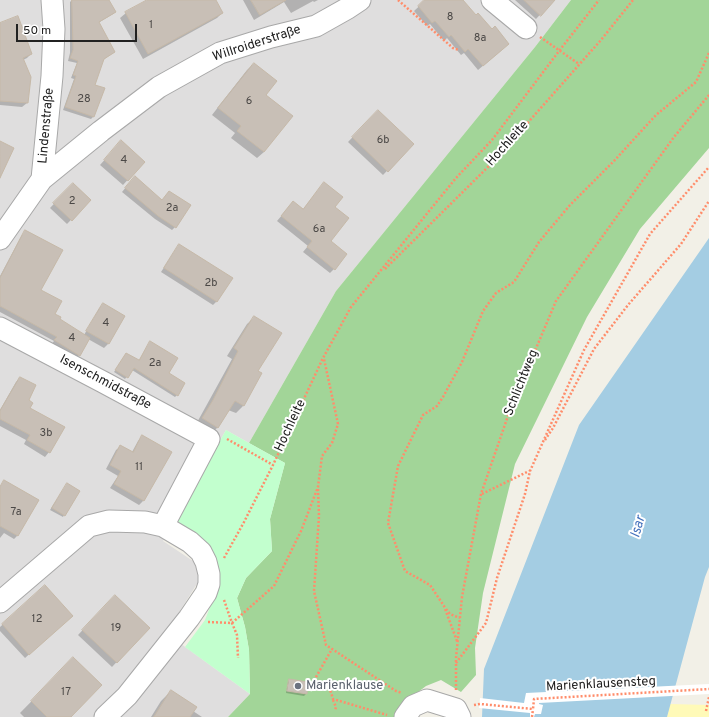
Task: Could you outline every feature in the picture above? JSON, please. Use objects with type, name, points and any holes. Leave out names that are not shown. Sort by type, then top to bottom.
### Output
[{"type":"street","name":"Lindenstraße","points":[[0,239],[42,178],[52,76],[54,29],[52,0]]},
{"type":"street","name":"Willroiderstraße","points":[[42,178],[159,87],[206,60],[235,48],[316,26],[360,0]]},
{"type":"street","points":[[492,0],[526,28]]},
{"type":"street","name":"Isenschmidstraße","points":[[0,328],[209,439]]},
{"type":"street","points":[[163,526],[209,439]]},
{"type":"street","points":[[0,602],[89,526],[109,521],[145,522],[163,526],[190,542],[201,552],[206,562],[209,574],[210,584],[206,593],[189,618],[127,696],[105,717]]},
{"type":"street","points":[[405,717],[413,706],[427,700],[458,713]]},
{"type":"path","points":[[398,0],[453,48],[459,50]]},
{"type":"path","name":"Hochleite","points":[[209,574],[220,566],[244,522],[324,358],[351,307],[456,178],[492,140],[559,50],[599,0]]},
{"type":"path","name":"Hochleite","points":[[374,279],[492,163],[601,40],[633,0]]},
{"type":"path","points":[[526,28],[579,64]]},
{"type":"path","points":[[460,618],[450,614],[430,585],[405,571],[388,523],[398,466],[423,414],[437,406],[443,397],[462,362],[483,311],[496,293],[514,282],[539,242],[570,205],[614,161],[656,115],[696,82],[709,53]]},
{"type":"path","name":"Schlichtweg","points":[[458,713],[456,663],[462,597],[481,494],[510,410],[556,301],[674,137],[709,95]]},
{"type":"path","points":[[456,663],[486,623],[497,578],[526,494],[530,471],[584,350],[650,234],[709,167]]},
{"type":"path","points":[[540,446],[553,428],[594,349],[628,305],[681,244],[709,201]]},
{"type":"path","points":[[324,358],[338,424],[332,443],[322,456],[318,487],[319,516],[314,590],[326,645],[396,691],[427,700]]},
{"type":"path","points":[[209,439],[221,436],[273,465]]},
{"type":"path","points":[[481,494],[530,471]]},
{"type":"path","points":[[232,623],[274,586],[301,531],[318,487]]},
{"type":"path","points":[[223,593],[224,600],[237,635],[238,658]]},
{"type":"path","points":[[444,606],[458,644]]},
{"type":"path","points":[[332,649],[312,684],[328,682],[336,707],[335,711]]},
{"type":"path","name":"Marienklausensteg","points":[[480,704],[533,709],[534,698],[709,689]]},
{"type":"path","points":[[706,711],[709,697]]},
{"type":"path","points":[[333,699],[393,717]]},
{"type":"path","points":[[532,717],[533,709]]},
{"type":"shaded area","points":[[0,0],[571,0],[535,47],[336,291],[249,443],[226,430],[163,541],[196,563],[200,579],[166,633],[250,694],[228,717],[0,717]]},
{"type":"green space","points":[[571,0],[709,0],[709,148],[640,229],[587,317],[515,464],[483,593],[475,648],[476,675],[461,692],[441,680],[426,686],[404,703],[394,717],[228,717],[250,694],[249,650],[245,627],[237,598],[246,578],[272,551],[270,519],[285,463],[249,443],[336,291],[535,47]]},
{"type":"green space","points":[[226,430],[285,463],[270,519],[272,551],[246,578],[237,598],[245,627],[249,650],[250,694],[185,647],[205,620],[217,589],[172,526]]},
{"type":"sand","points":[[670,704],[709,705],[709,717],[667,717]]},
{"type":"water","name":"Isar","points":[[709,238],[709,567],[667,717],[482,717],[484,669],[579,425]]},
{"type":"pier","points":[[709,684],[709,694],[539,703],[543,705],[541,714],[535,714],[534,717],[530,717],[530,713],[479,708],[480,698],[524,703],[526,693]]},
{"type":"building","points":[[72,0],[109,0],[116,12],[99,22],[115,52],[104,59],[95,85],[105,88],[94,117],[65,107],[76,76],[73,75],[78,61],[70,58],[73,50]]},
{"type":"building","points":[[147,0],[216,0],[223,13],[148,54],[125,12]]},
{"type":"building","points":[[251,0],[286,0],[260,15]]},
{"type":"building","points":[[424,0],[463,0],[476,15],[478,13],[492,29],[495,26],[509,44],[483,66],[468,49],[465,52],[451,35],[449,37],[435,21],[432,23],[418,6]]},
{"type":"building","points":[[524,0],[555,0],[541,16]]},
{"type":"building","points":[[18,16],[32,54],[23,58],[31,77],[28,103],[0,101],[0,23]]},
{"type":"building","points":[[254,63],[277,81],[266,95],[293,116],[264,152],[237,131],[241,126],[218,108]]},
{"type":"building","points":[[378,110],[414,144],[388,172],[352,137]]},
{"type":"building","points":[[121,140],[145,162],[128,181],[104,160]]},
{"type":"building","points":[[0,141],[14,148],[0,178]]},
{"type":"building","points":[[135,176],[162,200],[169,191],[191,205],[176,228],[158,216],[125,188]]},
{"type":"building","points":[[324,182],[343,197],[335,207],[349,218],[331,241],[347,254],[335,270],[307,247],[312,241],[281,216],[293,201],[303,209]]},
{"type":"building","points":[[73,183],[91,200],[72,221],[53,203]]},
{"type":"building","points":[[25,230],[63,250],[41,290],[62,301],[55,314],[61,317],[60,319],[90,338],[80,356],[54,340],[57,337],[0,306],[0,278]]},
{"type":"building","points":[[179,244],[233,278],[217,302],[164,268]]},
{"type":"building","points":[[103,303],[125,316],[109,344],[86,331]]},
{"type":"building","points":[[254,316],[282,333],[258,371],[262,373],[244,406],[235,401],[218,428],[202,418],[238,351],[234,348]]},
{"type":"building","points":[[150,341],[178,358],[169,373],[185,383],[178,396],[134,368],[128,378],[115,370],[126,353],[139,360]]},
{"type":"building","points":[[20,377],[36,385],[29,400],[33,403],[30,408],[65,427],[50,453],[27,440],[30,435],[0,419],[0,411]]},
{"type":"building","points":[[142,435],[172,452],[144,501],[114,484],[121,471],[110,465],[120,445],[133,452]]},
{"type":"building","points":[[4,480],[39,500],[18,536],[0,526],[0,487]]},
{"type":"building","points":[[67,483],[80,491],[65,516],[52,508]]},
{"type":"building","points":[[45,585],[73,616],[29,655],[2,624]]},
{"type":"building","points":[[115,595],[150,628],[117,663],[82,630]]},
{"type":"building","points":[[73,657],[102,685],[71,717],[47,717],[31,701]]},
{"type":"building","name":"Marienklause","points":[[289,679],[308,682],[307,694],[287,691]]},
{"type":"building","points":[[171,690],[197,707],[190,717],[154,717]]},
{"type":"place","name":"Marienklause","points":[[298,686]]}]
